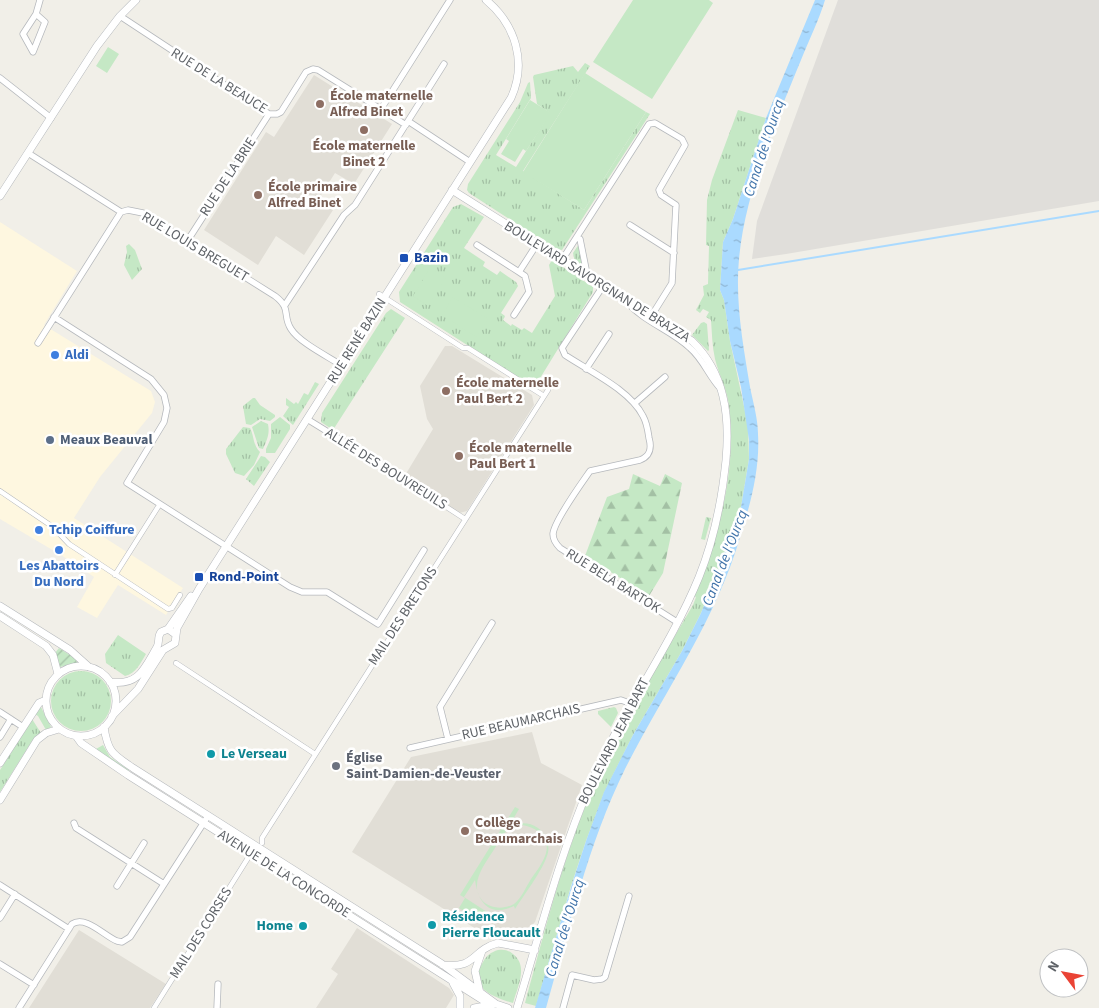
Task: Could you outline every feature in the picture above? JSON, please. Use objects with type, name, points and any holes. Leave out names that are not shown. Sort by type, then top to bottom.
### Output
[{"type":"street","points":[[36,14],[45,22],[33,52],[22,34],[36,14],[40,0]]},
{"type":"street","points":[[0,196],[97,46],[120,16],[136,0]]},
{"type":"street","points":[[450,0],[380,110],[407,123],[470,162]]},
{"type":"street","name":"RUE RENÉ BAZIN","points":[[175,634],[199,589],[341,365],[381,296],[452,190],[514,92],[518,67],[518,50],[504,19],[486,0]]},
{"type":"street","name":"RUE DE LA BEAUCE","points":[[120,16],[269,114],[281,112],[309,70],[318,70],[380,110]]},
{"type":"street","points":[[341,365],[296,335],[289,326],[285,305],[344,215],[356,204],[444,64]]},
{"type":"street","points":[[0,78],[51,118]]},
{"type":"street","name":"RUE DE LA BRIE","points":[[188,240],[269,114]]},
{"type":"street","points":[[562,260],[649,124],[655,123],[682,139],[685,145],[659,190],[661,195],[676,205],[672,283],[652,315]]},
{"type":"street","name":"RUE LOUIS BREGUET","points":[[28,153],[121,212],[128,210],[143,213],[275,296],[285,305]]},
{"type":"street","name":"BOULEVARD SAVORGNAN DE BRAZZA","points":[[452,190],[687,337],[698,346],[713,368],[722,391],[727,433],[721,495],[704,561],[678,622]]},
{"type":"street","points":[[38,343],[121,212]]},
{"type":"street","points":[[630,225],[674,253]]},
{"type":"street","points":[[576,237],[580,239],[586,269],[584,274]]},
{"type":"street","points":[[520,272],[537,244]]},
{"type":"street","points":[[478,246],[525,276],[529,292],[514,315]]},
{"type":"street","name":"RUE BELA BARTOK","points":[[603,286],[562,348],[565,355],[624,392],[635,403],[644,418],[651,443],[650,451],[649,454],[640,460],[590,471],[556,525],[553,536],[560,548],[678,622]]},
{"type":"street","points":[[381,296],[462,348],[468,348],[544,396]]},
{"type":"street","points":[[624,298],[635,311],[691,349],[703,362],[722,391]]},
{"type":"street","points":[[54,317],[151,379],[158,386],[167,403],[166,417],[162,427],[126,483],[290,587],[302,592],[327,592],[378,624],[424,550]]},
{"type":"street","points":[[586,369],[609,334]]},
{"type":"street","points":[[635,403],[665,377]]},
{"type":"street","name":"MAIL DES BRETONS","points":[[262,844],[262,838],[548,390]]},
{"type":"street","name":"ALLÉE DES BOUVREUILS","points":[[307,419],[465,519]]},
{"type":"street","points":[[0,491],[53,526],[69,544],[168,609],[172,608],[180,595]]},
{"type":"street","points":[[115,575],[158,508]]},
{"type":"street","name":"RUE RENÉ BAZIN","points":[[168,629],[192,595],[199,589]]},
{"type":"street","points":[[0,606],[70,650],[110,682],[116,700],[112,716]]},
{"type":"street","points":[[0,616],[46,646],[52,654],[58,674]]},
{"type":"street","name":"BOULEVARD JEAN BART","points":[[517,1008],[573,826],[603,756],[678,622]]},
{"type":"street","points":[[448,739],[440,706],[492,623]]},
{"type":"street","points":[[89,667],[78,666],[68,668],[58,674],[52,681],[46,700],[51,720],[59,729],[76,736],[91,735],[104,727],[138,689],[164,650],[175,642],[175,634],[168,629],[163,630],[159,634],[159,642],[138,677],[128,682],[110,682]]},
{"type":"street","points":[[159,642],[163,646],[168,647]]},
{"type":"street","points":[[176,664],[316,754]]},
{"type":"street","points":[[0,763],[39,703],[46,700]]},
{"type":"street","name":"RUE BEAUMARCHAIS","points":[[410,748],[621,700],[632,704]]},
{"type":"street","points":[[0,712],[23,727]]},
{"type":"street","points":[[0,737],[11,719]]},
{"type":"street","name":"AVENUE DE LA CONCORDE","points":[[104,727],[106,743],[116,756],[442,964],[499,1006]]},
{"type":"street","points":[[0,800],[37,740],[46,733],[59,729]]},
{"type":"street","name":"AVENUE DE LA CONCORDE","points":[[76,736],[81,743],[203,823],[452,981],[499,1006]]},
{"type":"street","points":[[19,1008],[72,924],[81,921],[112,939],[122,942],[130,937],[208,816]]},
{"type":"street","points":[[74,823],[76,828],[164,884]]},
{"type":"street","points":[[117,886],[144,843]]},
{"type":"street","name":"MAIL DES CORSES","points":[[154,1008],[248,858]]},
{"type":"street","points":[[0,885],[69,929]]},
{"type":"street","points":[[0,918],[15,894]]},
{"type":"street","points":[[563,1008],[572,975],[594,980],[602,979],[605,976],[629,896]]},
{"type":"street","points":[[442,964],[463,965],[492,944],[504,943],[535,950]]},
{"type":"street","points":[[480,993],[475,971],[482,950]]},
{"type":"street","points":[[0,964],[34,985]]},
{"type":"street","points":[[452,981],[460,996],[460,1008]]},
{"type":"street","points":[[217,1008],[218,984]]},
{"type":"street","points":[[474,1008],[499,1006]]},
{"type":"shaded area","points":[[838,0],[1099,0],[1099,201],[752,259],[757,221]]},
{"type":"shaded area","points":[[314,75],[392,124],[354,184],[335,173],[318,200],[333,210],[304,255],[276,236],[258,265],[204,230],[266,132],[274,137]]},
{"type":"shaded area","points":[[0,222],[77,271],[44,325],[151,391],[155,402],[152,413],[100,477],[74,518],[183,588],[166,615],[118,585],[97,618],[77,607],[94,577],[0,519]]},
{"type":"shaded area","points":[[445,346],[452,346],[532,395],[534,405],[467,511],[459,513],[404,477],[433,429],[427,419],[420,386]]},
{"type":"shaded area","name":"Collège Beaumarchais","points":[[532,732],[541,763],[582,785],[535,922],[523,935],[504,933],[489,937],[352,852],[411,757]]},
{"type":"shaded area","points":[[357,928],[449,988],[454,995],[446,1008],[316,1008],[338,974],[331,969]]},
{"type":"shaded area","points":[[79,930],[166,984],[150,1008],[29,1008]]},
{"type":"green space","points":[[633,0],[709,0],[713,3],[652,99],[593,62]]},
{"type":"green space","points":[[108,47],[119,54],[107,73],[96,66]]},
{"type":"green space","points":[[585,63],[590,66],[523,171],[584,210],[646,112],[650,114],[562,250],[556,249],[467,190],[468,184],[520,102],[528,83],[530,82],[531,98],[496,155],[516,167],[550,113],[537,104],[534,75],[573,66],[578,72]]},
{"type":"green space","points":[[585,73],[646,112],[584,210],[523,172]]},
{"type":"green space","points":[[530,100],[551,113],[526,151],[523,149],[515,162],[501,154],[509,141],[506,139]]},
{"type":"green space","points":[[738,110],[766,118],[733,219],[723,242],[720,290],[724,300],[730,341],[748,425],[749,459],[741,507],[701,613],[682,651],[633,735],[604,793],[571,886],[536,1006],[525,1003],[553,901],[575,834],[602,769],[618,737],[620,738],[646,692],[643,690],[693,605],[696,597],[694,596],[711,550],[724,503],[730,454],[729,406],[727,394],[715,359],[711,320],[706,317],[709,312],[703,309],[700,313],[696,310],[704,295],[703,286],[708,284],[709,246],[706,245],[707,200],[712,180]]},
{"type":"green space","points":[[461,204],[484,217],[464,248],[485,262],[483,266],[497,275],[500,271],[516,282],[518,286],[501,313],[505,316],[503,320],[511,326],[512,324],[522,330],[524,328],[532,333],[555,296],[549,265],[552,260],[593,287],[593,292],[534,388],[400,302],[399,292],[453,207]]},
{"type":"green space","points":[[129,244],[135,250],[142,269],[132,280],[124,265],[127,252],[126,246]]},
{"type":"green space","points":[[579,244],[583,266],[575,262],[573,253]]},
{"type":"green space","points":[[430,268],[446,278],[428,306],[413,296]]},
{"type":"green space","points":[[453,297],[488,319],[476,337],[442,315]]},
{"type":"green space","points":[[391,309],[405,318],[333,430],[321,422],[322,413],[386,313]]},
{"type":"green space","points":[[701,323],[707,324],[708,351],[692,335]]},
{"type":"green space","points":[[315,382],[319,384],[293,425],[283,416],[289,407],[286,405],[286,398],[294,404],[296,402],[298,404],[304,393],[308,395]]},
{"type":"green space","points":[[253,398],[275,415],[275,417],[270,421],[260,419],[251,425],[246,424],[243,406]]},
{"type":"green space","points":[[280,417],[290,425],[290,429],[275,453],[266,453],[271,438],[271,424]]},
{"type":"green space","points":[[261,421],[268,424],[269,428],[268,437],[263,449],[259,448],[252,427]]},
{"type":"green space","points":[[243,427],[250,428],[256,447],[260,452],[254,465],[244,476],[235,473],[226,454],[226,449]]},
{"type":"green space","points":[[261,456],[270,462],[254,486],[246,479]]},
{"type":"green space","points":[[633,474],[660,486],[665,474],[682,483],[663,573],[649,596],[585,556],[607,497],[629,489]]},
{"type":"green space","points":[[706,517],[711,518],[705,540],[701,539]]},
{"type":"green space","points":[[118,635],[146,654],[135,670],[125,676],[106,663],[105,654]]},
{"type":"green space","points":[[59,648],[76,659],[77,663],[60,667],[55,653]]},
{"type":"green space","points":[[75,671],[87,671],[103,679],[109,689],[111,701],[109,713],[103,723],[87,731],[75,731],[59,723],[51,707],[51,695],[59,679]]},
{"type":"green space","points":[[41,707],[51,727],[46,730],[35,714]]},
{"type":"green space","points":[[614,707],[618,713],[611,727],[598,714],[598,711]]},
{"type":"green space","points":[[32,719],[41,733],[32,741],[0,792],[0,770]]},
{"type":"green space","points":[[103,745],[110,757],[129,770],[128,772],[96,749]]},
{"type":"green space","points":[[515,807],[519,809],[509,826],[524,823],[538,828],[547,840],[548,852],[547,856],[541,869],[515,909],[514,906],[498,910],[491,909],[486,906],[480,896],[488,905],[499,908],[507,907],[517,902],[542,862],[547,850],[545,839],[542,835],[528,826],[516,826],[504,834],[482,868],[477,888],[475,880],[464,897],[487,912],[481,922],[459,908],[465,898],[460,895]]},
{"type":"green space","points":[[498,950],[506,950],[511,953],[518,959],[520,965],[519,984],[513,1003],[497,998],[484,990],[478,978],[484,960],[489,954]]},
{"type":"water","name":"Canal de l'Ourcq","points":[[815,0],[825,0],[763,158],[742,234],[738,275],[740,323],[758,434],[758,459],[748,510],[730,566],[704,626],[640,740],[612,798],[580,887],[546,1008],[535,1008],[571,887],[604,792],[633,735],[682,651],[701,613],[741,507],[749,459],[749,440],[741,387],[730,341],[724,300],[720,290],[723,242],[733,219],[766,118]]},
{"type":"waterway","points":[[738,270],[1099,211]]},
{"type":"place","name":"École maternelle Alfred Binet","points":[[320,104]]},
{"type":"place","name":"École maternelle Binet 2","points":[[364,130]]},
{"type":"place","name":"École primaire Alfred Binet","points":[[258,195]]},
{"type":"place","name":"Bazin","points":[[404,258]]},
{"type":"place","name":"Aldi","points":[[55,355]]},
{"type":"place","name":"École maternelle Paul Bert 2","points":[[446,391]]},
{"type":"place","name":"Meaux Beauval","points":[[50,440]]},
{"type":"place","name":"École maternelle Paul Bert 1","points":[[459,456]]},
{"type":"place","name":"Tchip Coiffure","points":[[39,530]]},
{"type":"place","name":"Les Abattoirs Du Nord","points":[[59,550]]},
{"type":"place","name":"Rond-Point","points":[[199,577]]},
{"type":"place","name":"Le Verseau","points":[[211,754]]},
{"type":"place","name":"Église Saint-Damien-de-Veuster","points":[[336,766]]},
{"type":"place","name":"Collège Beaumarchais","points":[[465,831]]},
{"type":"place","name":"Résidence Pierre Floucault","points":[[432,925]]},
{"type":"place","name":"Home","points":[[303,926]]}]
